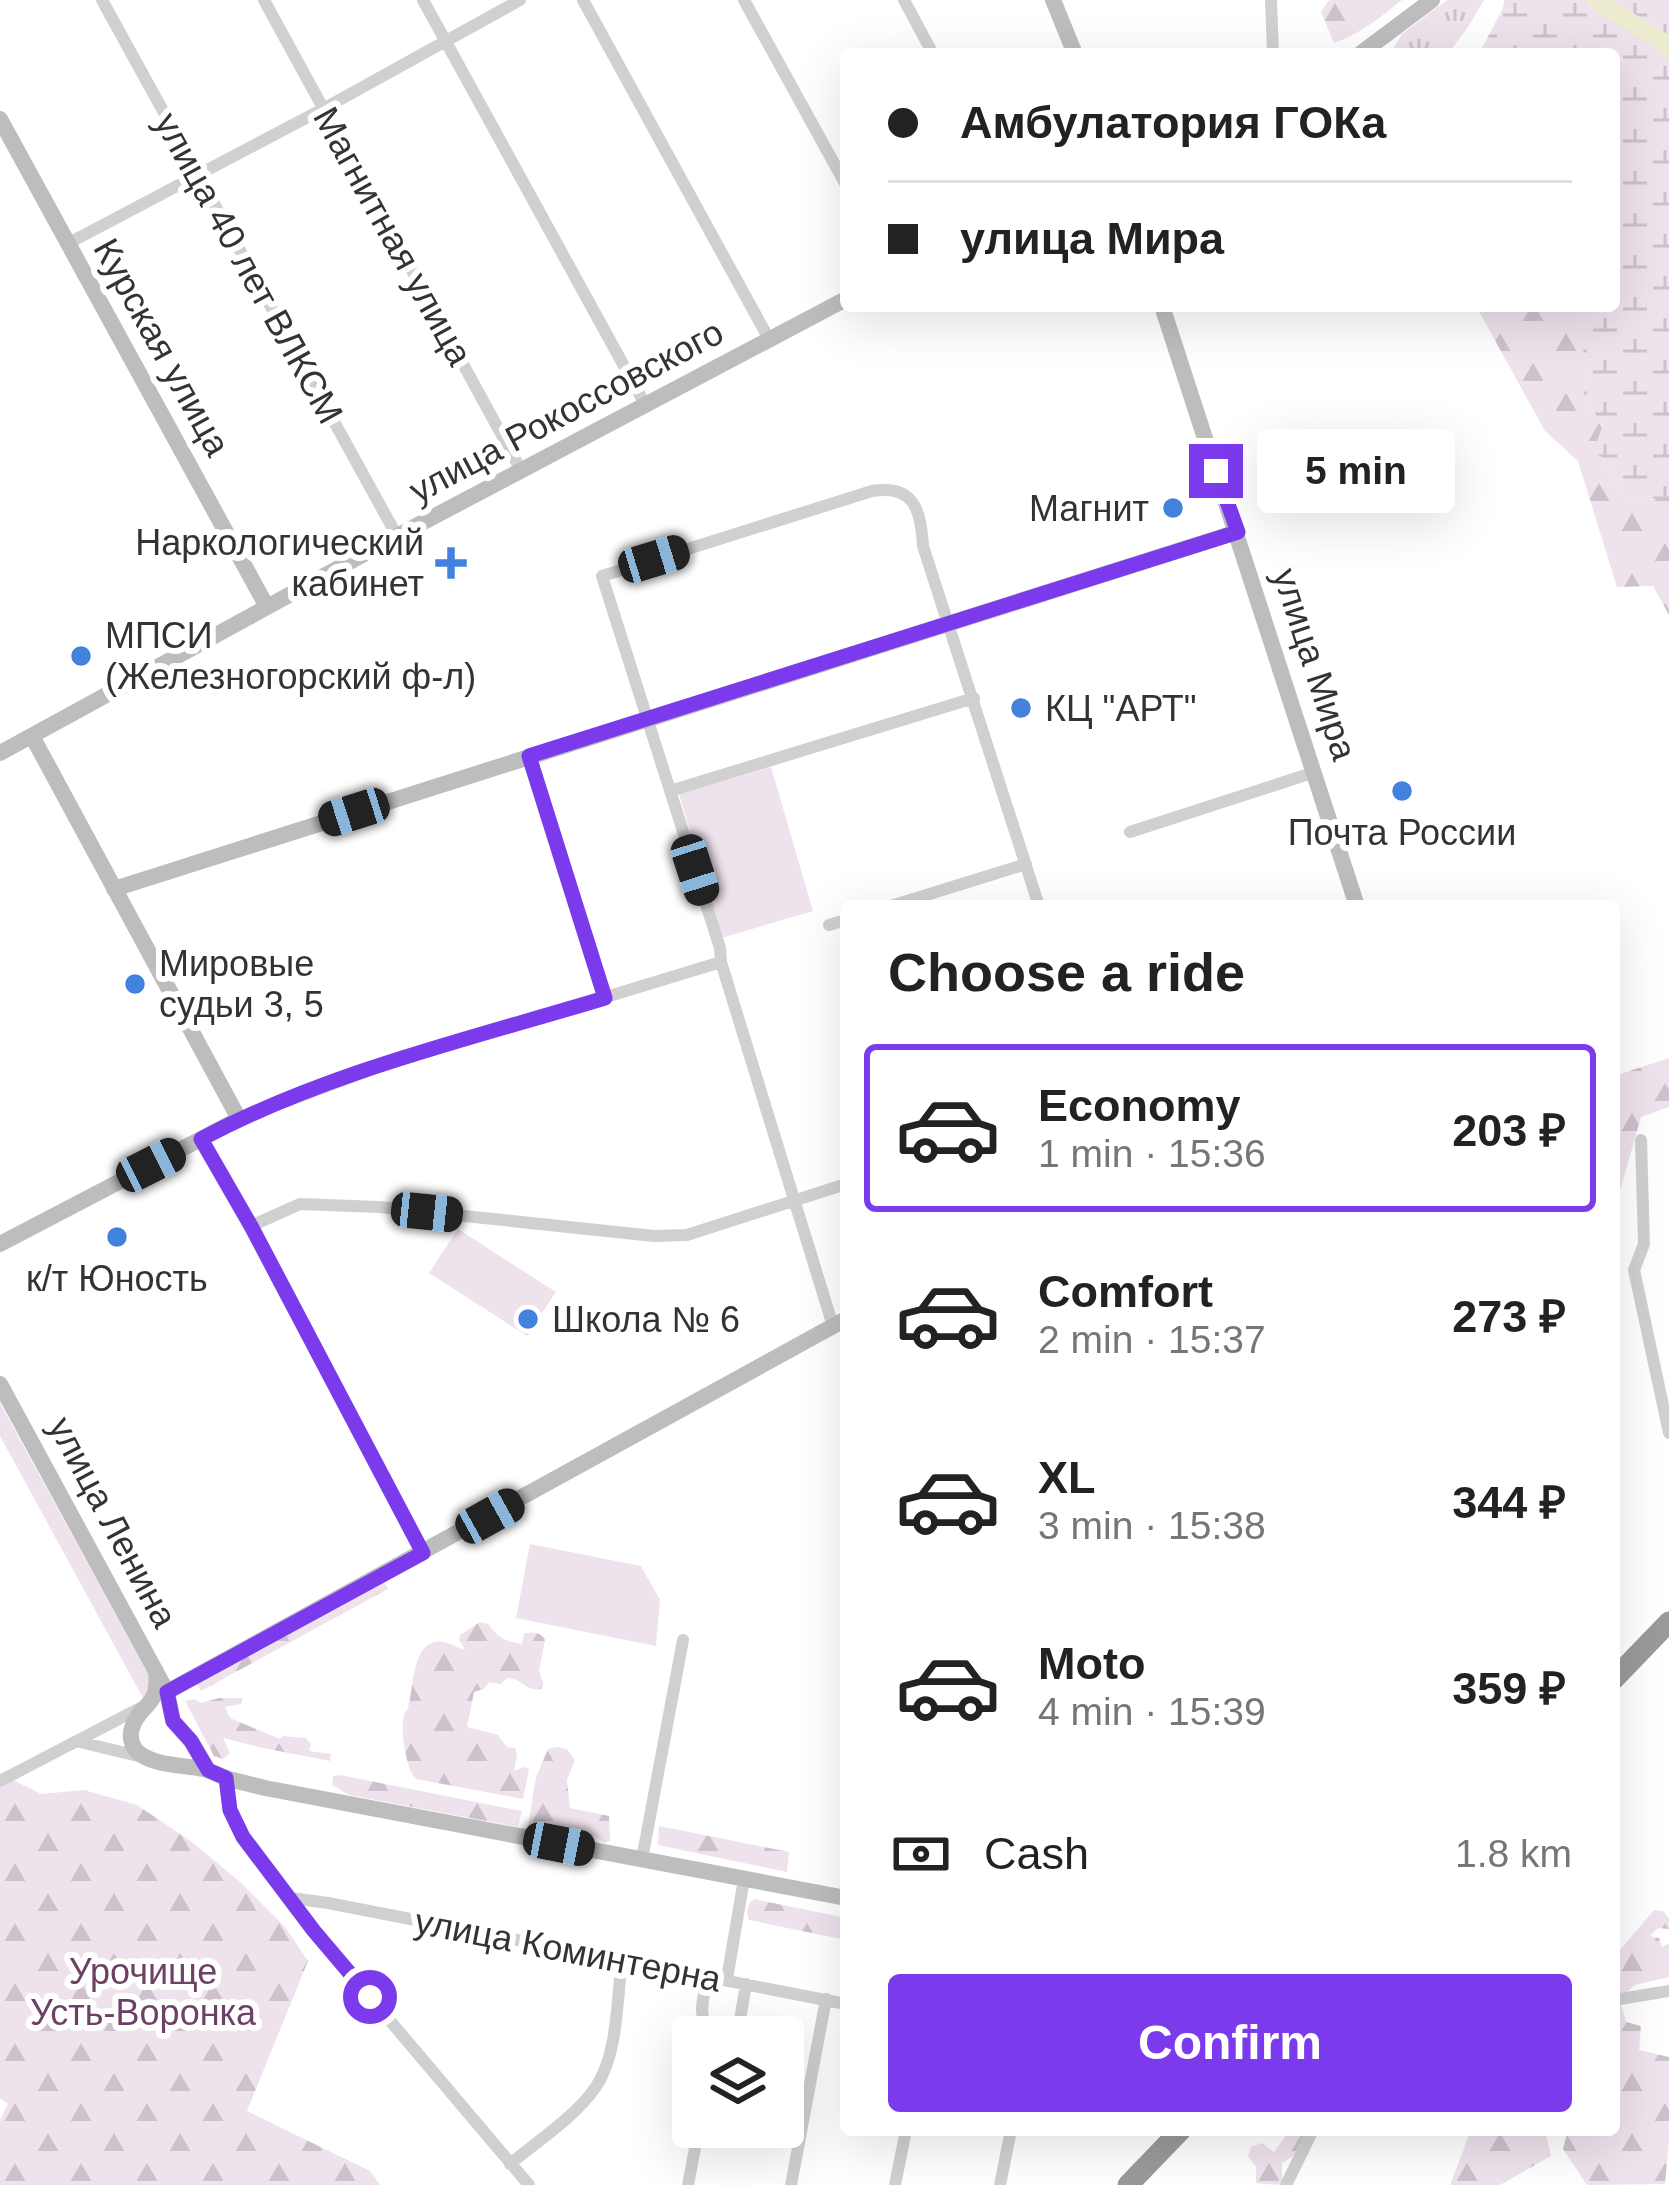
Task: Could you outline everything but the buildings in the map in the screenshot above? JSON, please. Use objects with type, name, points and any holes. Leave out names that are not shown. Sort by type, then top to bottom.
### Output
[{"type":"highway","points":[[1620,1665],[1669,1622]]},
{"type":"highway","points":[[1128,2185],[1174,2136]]},
{"type":"main road","points":[[1053,0],[1073,48]]},
{"type":"main road","points":[[1368,48],[1432,0]]},
{"type":"main road","name":"Курская улица","points":[[0,119],[267,607]]},
{"type":"main road","name":"улица Рокоссовского","points":[[0,753],[840,302]]},
{"type":"main road","name":"улица Мира","points":[[1164,312],[1355,900]]},
{"type":"main road","points":[[114,889],[1238,532]]},
{"type":"main road","points":[[0,1244],[239,1119],[32,736]]},
{"type":"main road","points":[[840,1323],[160,1697],[133,1724],[131,1741],[138,1753],[150,1758],[226,1778],[840,1897]]},
{"type":"main road","name":"улица Ленина","points":[[0,1384],[156,1671],[160,1697],[173,1721]]},
{"type":"main road","points":[[140,1717],[151,1712],[173,1721],[208,1770]]},
{"type":"main road","points":[[150,1758],[164,1757],[174,1748],[178,1735],[173,1721]]},
{"type":"street","name":"улица 40 лет ВЛКСМ","points":[[102,0],[397,536]]},
{"type":"street","name":"Магнитная улица","points":[[264,0],[522,472]]},
{"type":"street","points":[[423,0],[646,406]]},
{"type":"street","points":[[67,244],[520,0]]},
{"type":"street","points":[[583,0],[770,341]]},
{"type":"street","points":[[744,0],[840,174]]},
{"type":"street","points":[[904,0],[930,48]]},
{"type":"street","points":[[1271,0],[1273,48]]},
{"type":"street","points":[[840,1323],[794,1200],[602,576],[872,491],[897,489],[906,494],[922,523],[923,546],[1037,900]]},
{"type":"street","points":[[670,791],[974,698]]},
{"type":"street","points":[[529,756],[605,998]]},
{"type":"street","points":[[1130,832],[1315,772]]},
{"type":"street","points":[[910,900],[1026,864]]},
{"type":"street","points":[[829,926],[840,922]]},
{"type":"street","points":[[239,1119],[386,1064],[721,962]]},
{"type":"street","points":[[201,1139],[423,1553]]},
{"type":"street","points":[[1641,1140],[1644,1244],[1634,1270],[1669,1433]]},
{"type":"street","points":[[251,1226],[300,1204],[654,1236],[687,1235],[840,1186]]},
{"type":"street","points":[[641,1859],[683,1640]]},
{"type":"street","points":[[0,1781],[160,1697]]},
{"type":"street","points":[[73,1743],[87,1742],[150,1758]]},
{"type":"street","points":[[226,1778],[230,1810],[243,1837],[314,1931],[529,2185]]},
{"type":"street","points":[[727,1979],[743,1879]]},
{"type":"street","name":"улица Коминтерна","points":[[291,1898],[840,2003]]},
{"type":"street","points":[[510,2164],[598,2085],[611,2048],[622,1959]]},
{"type":"street","points":[[703,2016],[708,1976]]},
{"type":"street","points":[[741,2016],[746,1984]]},
{"type":"street","points":[[1620,1999],[1669,1991]]},
{"type":"street","points":[[791,2185],[826,2000]]},
{"type":"street","points":[[896,2185],[905,2136]]},
{"type":"street","points":[[1000,2185],[1010,2136]]},
{"type":"street","points":[[1286,2185],[1310,2136]]},
{"type":"street","points":[[688,2185],[695,2148]]},
{"type":"green space","points":[[1329,0],[1402,0],[1334,43],[1321,12]]},
{"type":"green space","points":[[1447,0],[1484,0],[1452,48],[1394,48],[1402,34]]},
{"type":"green space","points":[[1504,0],[1669,0],[1669,496],[1628,504],[1603,458],[1593,452],[1603,425],[1583,396],[1592,363],[1579,345],[1576,312],[1620,312],[1620,48],[1482,48]]},
{"type":"green space","points":[[1479,312],[1576,312],[1579,345],[1592,363],[1583,396],[1603,425],[1594,452],[1603,458],[1628,504],[1669,496],[1669,615],[1653,586],[1617,587],[1578,461],[1545,431]]},
{"type":"green space","points":[[771,767],[813,911],[721,938],[679,794]]},
{"type":"green space","points":[[1669,1058],[1669,1107],[1641,1117],[1620,1191],[1620,1074]]},
{"type":"green space","points":[[458,1229],[556,1292],[527,1336],[429,1273]]},
{"type":"green space","points":[[0,1403],[148,1674],[152,1684],[144,1700],[0,1436]]},
{"type":"green space","points":[[530,1544],[641,1566],[660,1600],[656,1646],[516,1618]]},
{"type":"green space","points":[[383,1580],[388,1589],[201,1691],[196,1683]]},
{"type":"green space","points":[[480,1622],[511,1642],[522,1644],[524,1633],[539,1634],[545,1640],[541,1689],[512,1678],[501,1684],[489,1682],[474,1692],[467,1727],[498,1735],[507,1747],[515,1748],[514,1771],[529,1769],[523,1799],[416,1779],[407,1758],[403,1722],[419,1656],[438,1641],[465,1650],[460,1635]]},
{"type":"green space","points":[[243,1698],[241,1704],[225,1707],[230,1718],[280,1739],[306,1738],[309,1751],[331,1754],[330,1761],[223,1738],[230,1753],[223,1759],[214,1756],[185,1701]]},
{"type":"green space","points":[[548,1749],[567,1749],[575,1760],[567,1780],[570,1808],[609,1816],[610,1841],[559,1829],[547,1834],[528,1827],[536,1777]]},
{"type":"green space","points":[[333,1776],[522,1811],[518,1827],[349,1795],[332,1785]]},
{"type":"green space","name":"Урочище Усть-Воронка","points":[[11,1779],[41,1794],[84,1790],[137,1805],[192,1842],[285,1927],[308,1961],[247,2111],[370,2171],[380,2185],[0,2185],[0,2120],[8,2104],[0,2098],[0,1785]]},
{"type":"green space","points":[[659,1826],[789,1852],[787,1872],[658,1845]]},
{"type":"green space","points":[[754,1899],[840,1917],[840,1939],[749,1920]]},
{"type":"green space","points":[[1654,1910],[1669,1918],[1669,1929],[1658,1928],[1650,1936],[1659,1938],[1662,1947],[1669,1943],[1669,1977],[1620,1993],[1620,1950]]},
{"type":"green space","points":[[1620,2004],[1626,2022],[1641,2026],[1639,2050],[1669,2057],[1665,2184],[1587,2185],[1563,2149],[1566,2136],[1620,2136]]},
{"type":"green space","points":[[1286,2136],[1305,2136],[1293,2156],[1282,2163],[1278,2185],[1256,2183],[1256,2167],[1248,2156],[1251,2147],[1262,2143],[1274,2152]]},
{"type":"green space","points":[[1469,2136],[1546,2136],[1551,2156],[1500,2185],[1450,2185]]},
{"type":"waterway","points":[[1595,0],[1669,50]]},
{"type":"place","name":"Магнит","points":[[1173,508]]},
{"type":"place","name":"Наркологический кабинет","points":[[451,563]]},
{"type":"place","name":"МПСИ (Железногорский ф-л)","points":[[81,656]]},
{"type":"place","name":"КЦ \"АРТ\"","points":[[1021,708]]},
{"type":"place","name":"Почта России","points":[[1402,791]]},
{"type":"place","name":"Мировые судьи 3, 5","points":[[135,984]]},
{"type":"place","name":"к/т Юность","points":[[117,1237]]},
{"type":"place","name":"Школа № 6","points":[[528,1319]]},
{"type":"route","points":[[370,1997],[243,1837],[230,1810],[226,1778],[208,1770],[173,1721],[167,1692],[423,1553],[201,1139],[239,1119],[360,1073],[605,998],[529,756],[1238,532],[1216,471]]}]
